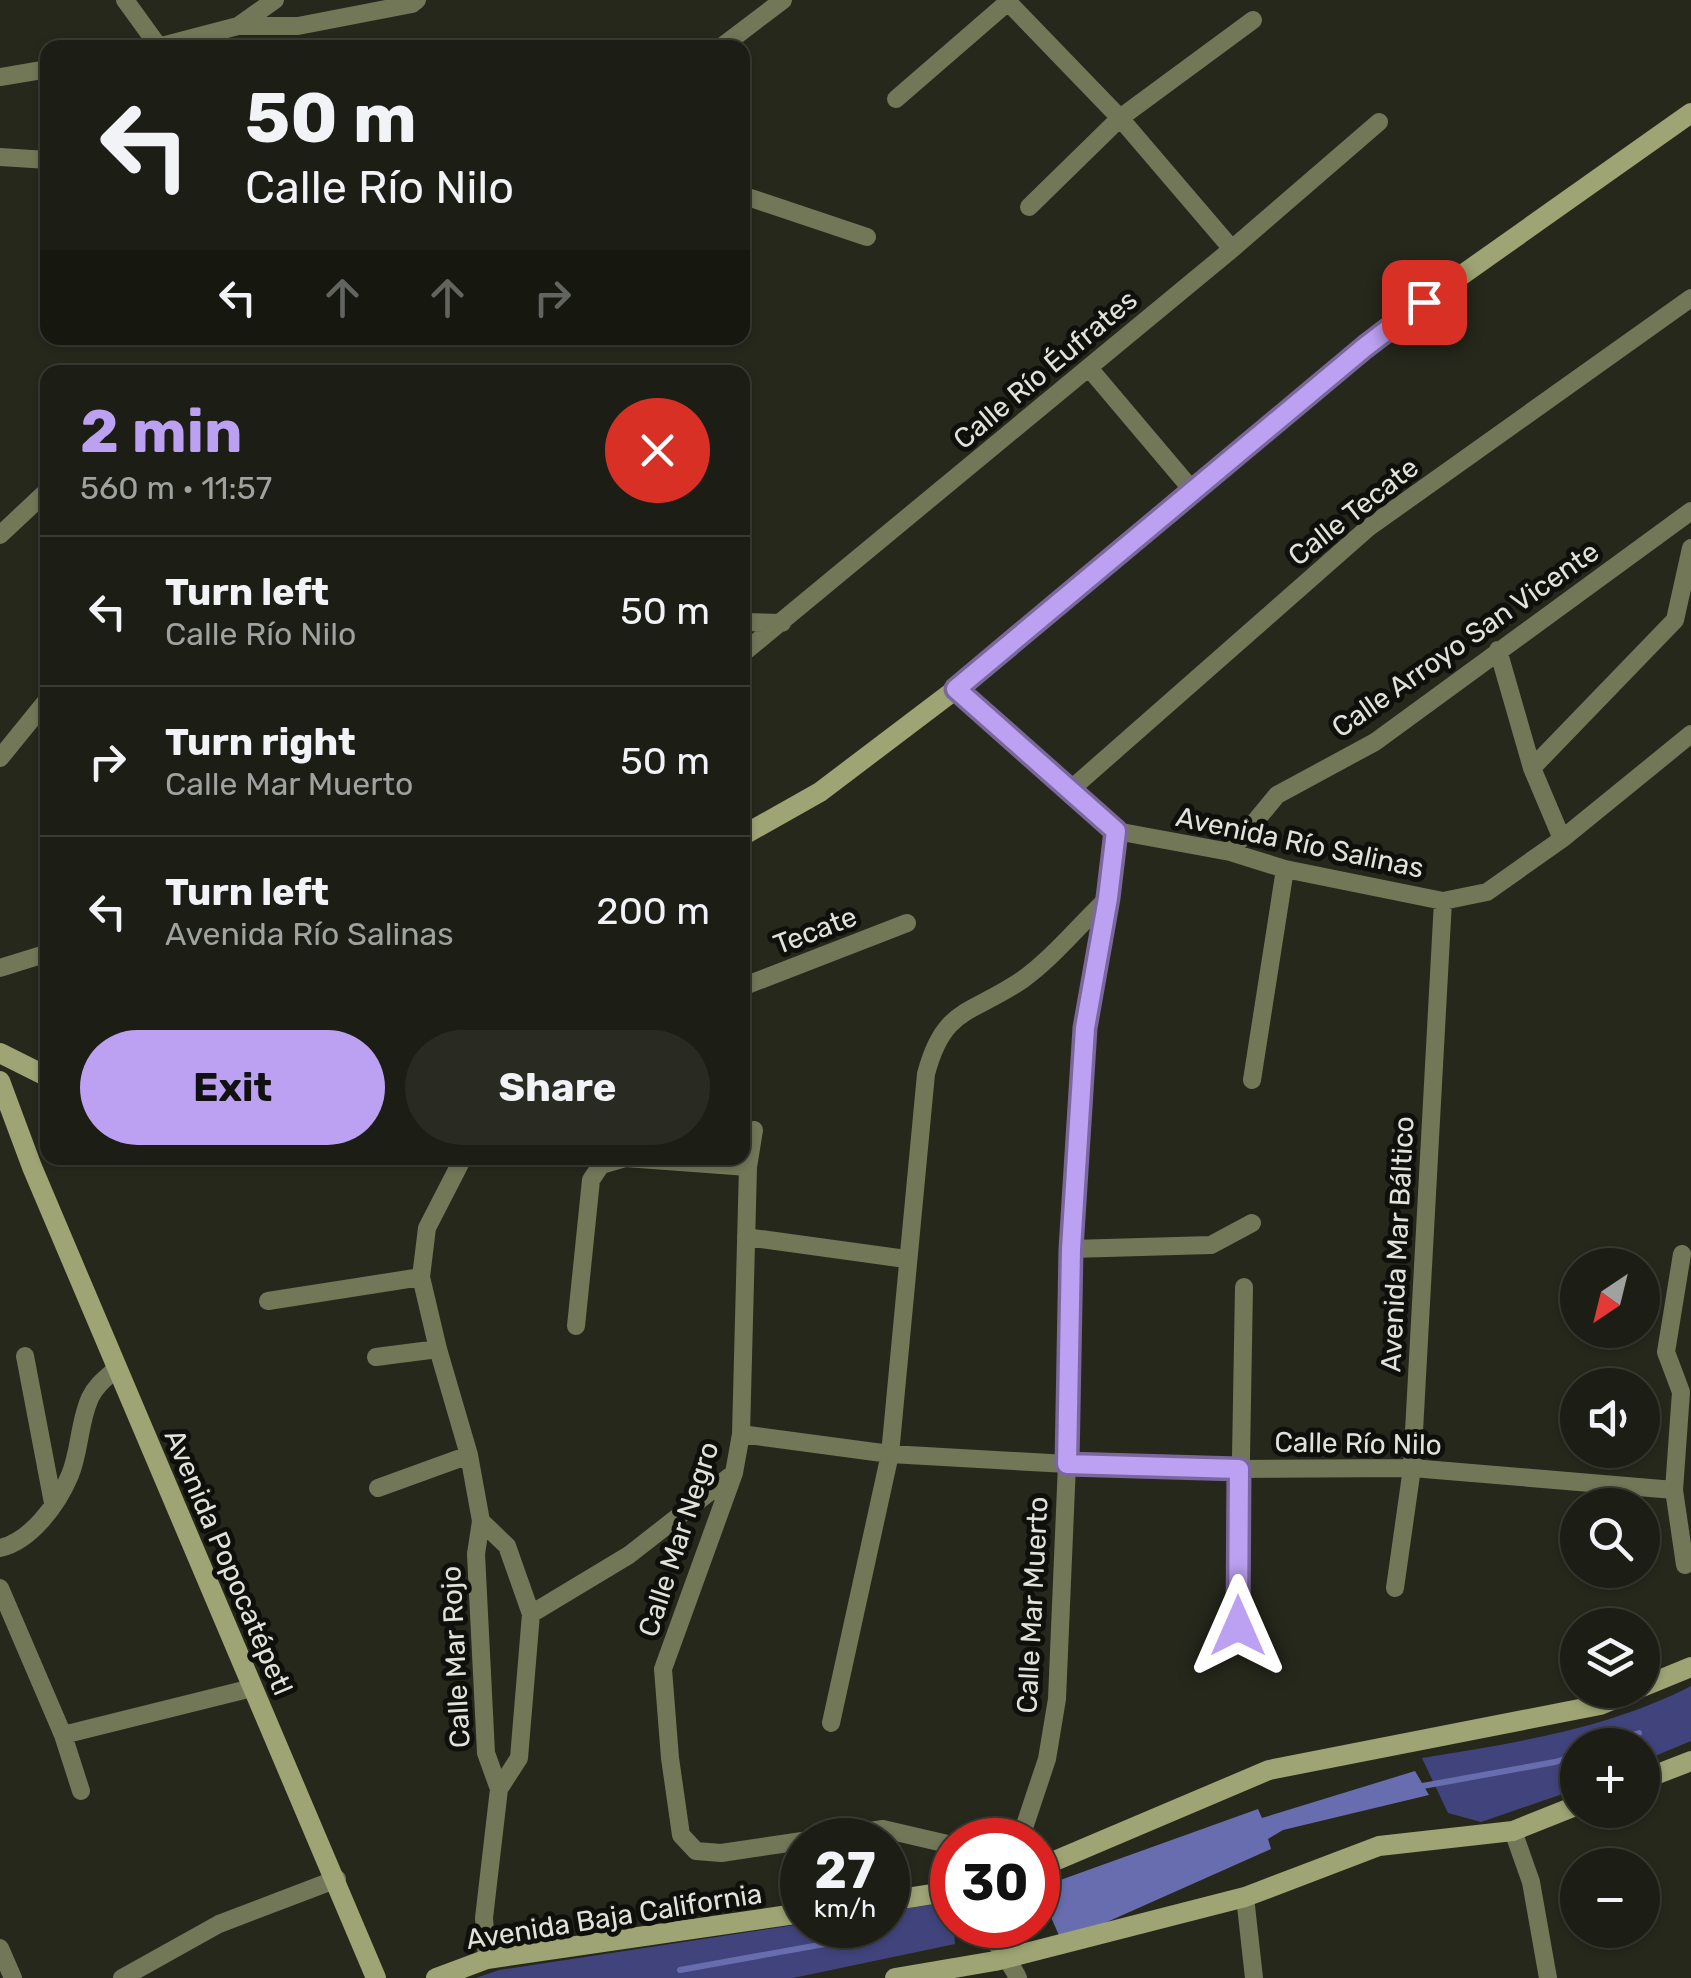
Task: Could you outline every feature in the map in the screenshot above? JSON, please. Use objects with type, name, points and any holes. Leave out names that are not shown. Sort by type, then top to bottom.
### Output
[{"type":"street","points":[[125,0],[151,40]]},
{"type":"street","points":[[238,26],[275,0]]},
{"type":"street","points":[[183,40],[238,26],[298,26],[417,0]]},
{"type":"street","points":[[731,40],[784,0]]},
{"type":"street","points":[[896,99],[1008,2],[1120,118],[1232,250]]},
{"type":"street","points":[[1030,207],[1120,118],[1254,20]]},
{"type":"street","points":[[0,77],[40,70]]},
{"type":"street","points":[[750,831],[820,792],[956,689],[1394,324],[1691,113]]},
{"type":"street","name":"Calle Río Éufrates","points":[[750,648],[1232,250],[1379,122]]},
{"type":"street","points":[[0,157],[40,160]]},
{"type":"street","points":[[750,197],[867,237]]},
{"type":"street","name":"Calle Tecate","points":[[1069,791],[1368,528],[1691,298]]},
{"type":"street","points":[[1088,368],[1194,491]]},
{"type":"street","points":[[0,535],[40,498]]},
{"type":"street","name":"Calle Arroyo San Vicente","points":[[1230,852],[1250,822],[1276,795],[1375,742],[1691,511]]},
{"type":"street","points":[[1532,768],[1683,624],[1691,548]]},
{"type":"street","points":[[750,622],[782,624]]},
{"type":"street","points":[[1498,650],[1532,768],[1562,839]]},
{"type":"street","name":"Avenida Río Salinas","points":[[956,689],[1116,831],[1230,852],[1286,869],[1443,901],[1487,892],[1562,839],[1691,734]]},
{"type":"street","points":[[0,758],[40,710]]},
{"type":"street","name":"Calle Mar Muerto","points":[[1027,1818],[1047,1758],[1057,1699],[1071,1249],[1085,1028],[1116,831]]},
{"type":"street","points":[[1252,1080],[1286,869]]},
{"type":"street","points":[[831,1723],[890,1454],[926,1074],[938,1036],[951,1021],[1024,978],[1108,898]]},
{"type":"street","name":"Avenida Mar Báltico","points":[[1395,1588],[1412,1468],[1443,901]]},
{"type":"street","name":"Tecate","points":[[750,984],[907,924]]},
{"type":"street","points":[[0,968],[40,956]]},
{"type":"street","points":[[0,1053],[40,1073]]},
{"type":"street","name":"Avenida Popocatépetl","points":[[0,1082],[40,1162]]},
{"type":"street","name":"Calle Mar Negro","points":[[750,1154],[754,1130]]},
{"type":"street","name":"Avenida Popocatépetl","points":[[41,1165],[117,1368],[376,1978]]},
{"type":"street","points":[[268,1301],[421,1277],[427,1228],[459,1165]]},
{"type":"street","points":[[576,1326],[591,1180],[601,1165]]},
{"type":"street","points":[[733,1165],[748,1166]]},
{"type":"street","name":"Calle Mar Negro","points":[[748,1166],[742,1434],[734,1473],[663,1669],[681,1834],[696,1851],[721,1853],[780,1844]]},
{"type":"street","points":[[1071,1249],[1211,1245],[1252,1223]]},
{"type":"street","points":[[746,1237],[906,1259]]},
{"type":"street","points":[[1682,1254],[1666,1352],[1686,1392],[1674,1490],[1685,1565]]},
{"type":"street","name":"Calle Mar Rojo","points":[[421,1277],[469,1454],[482,1521],[476,1554],[486,1753],[499,1790]]},
{"type":"street","points":[[1238,1626],[1244,1287]]},
{"type":"street","points":[[376,1357],[438,1349]]},
{"type":"street","points":[[25,1356],[53,1502]]},
{"type":"street","points":[[0,1548],[25,1537],[70,1476],[89,1400],[98,1385],[117,1368]]},
{"type":"street","name":"Calle Río Nilo","points":[[742,1434],[890,1454],[1239,1469],[1412,1468],[1674,1490]]},
{"type":"street","points":[[378,1488],[469,1454]]},
{"type":"street","points":[[531,1614],[630,1555],[734,1473]]},
{"type":"street","name":"Calle Mar Rojo","points":[[482,1521],[507,1546],[531,1614],[519,1758],[499,1790],[484,1918],[487,1959]]},
{"type":"street","points":[[0,1588],[63,1735],[81,1790]]},
{"type":"street","points":[[1660,1679],[1691,1666]]},
{"type":"street","points":[[63,1735],[252,1688]]},
{"type":"street","points":[[1060,1859],[1269,1770],[1585,1708]]},
{"type":"street","points":[[1660,1773],[1691,1761]]},
{"type":"street","points":[[895,1978],[1008,1957],[1245,1897],[1379,1846],[1513,1831],[1560,1813]]},
{"type":"street","points":[[1513,1831],[1532,1882],[1548,1978]]},
{"type":"street","points":[[122,1978],[219,1924],[337,1879]]},
{"type":"street","points":[[1245,1897],[1254,1978]]},
{"type":"street","name":"Avenida Baja California","points":[[436,1978],[487,1959],[780,1916]]},
{"type":"street","points":[[0,1948],[13,1978]]},
{"type":"street","points":[[1000,1948],[1018,1978]]},
{"type":"shaded area","points":[[1691,1686],[1691,1741],[1660,1754],[1660,1728],[1577,1728],[1640,1708],[1660,1708],[1660,1701]]},
{"type":"shaded area","points":[[1560,1732],[1560,1795],[1481,1822],[1448,1813],[1422,1758]]},
{"type":"shaded area","points":[[1415,1771],[1429,1795],[1283,1830],[1268,1839],[1271,1849],[1062,1942],[1060,1880],[1258,1809],[1262,1818]]},
{"type":"shaded area","points":[[930,1905],[930,1948],[936,1948],[793,1978],[476,1978],[499,1970],[780,1927],[780,1948],[910,1948],[910,1908]]},
{"type":"waterway","points":[[1417,1787],[1560,1760]]},
{"type":"waterway","points":[[680,1970],[802,1948]]},
{"type":"route","points":[[1238,1626],[1239,1469],[1067,1464],[1071,1249],[1085,1028],[1116,831],[956,689],[1424,302]]}]
